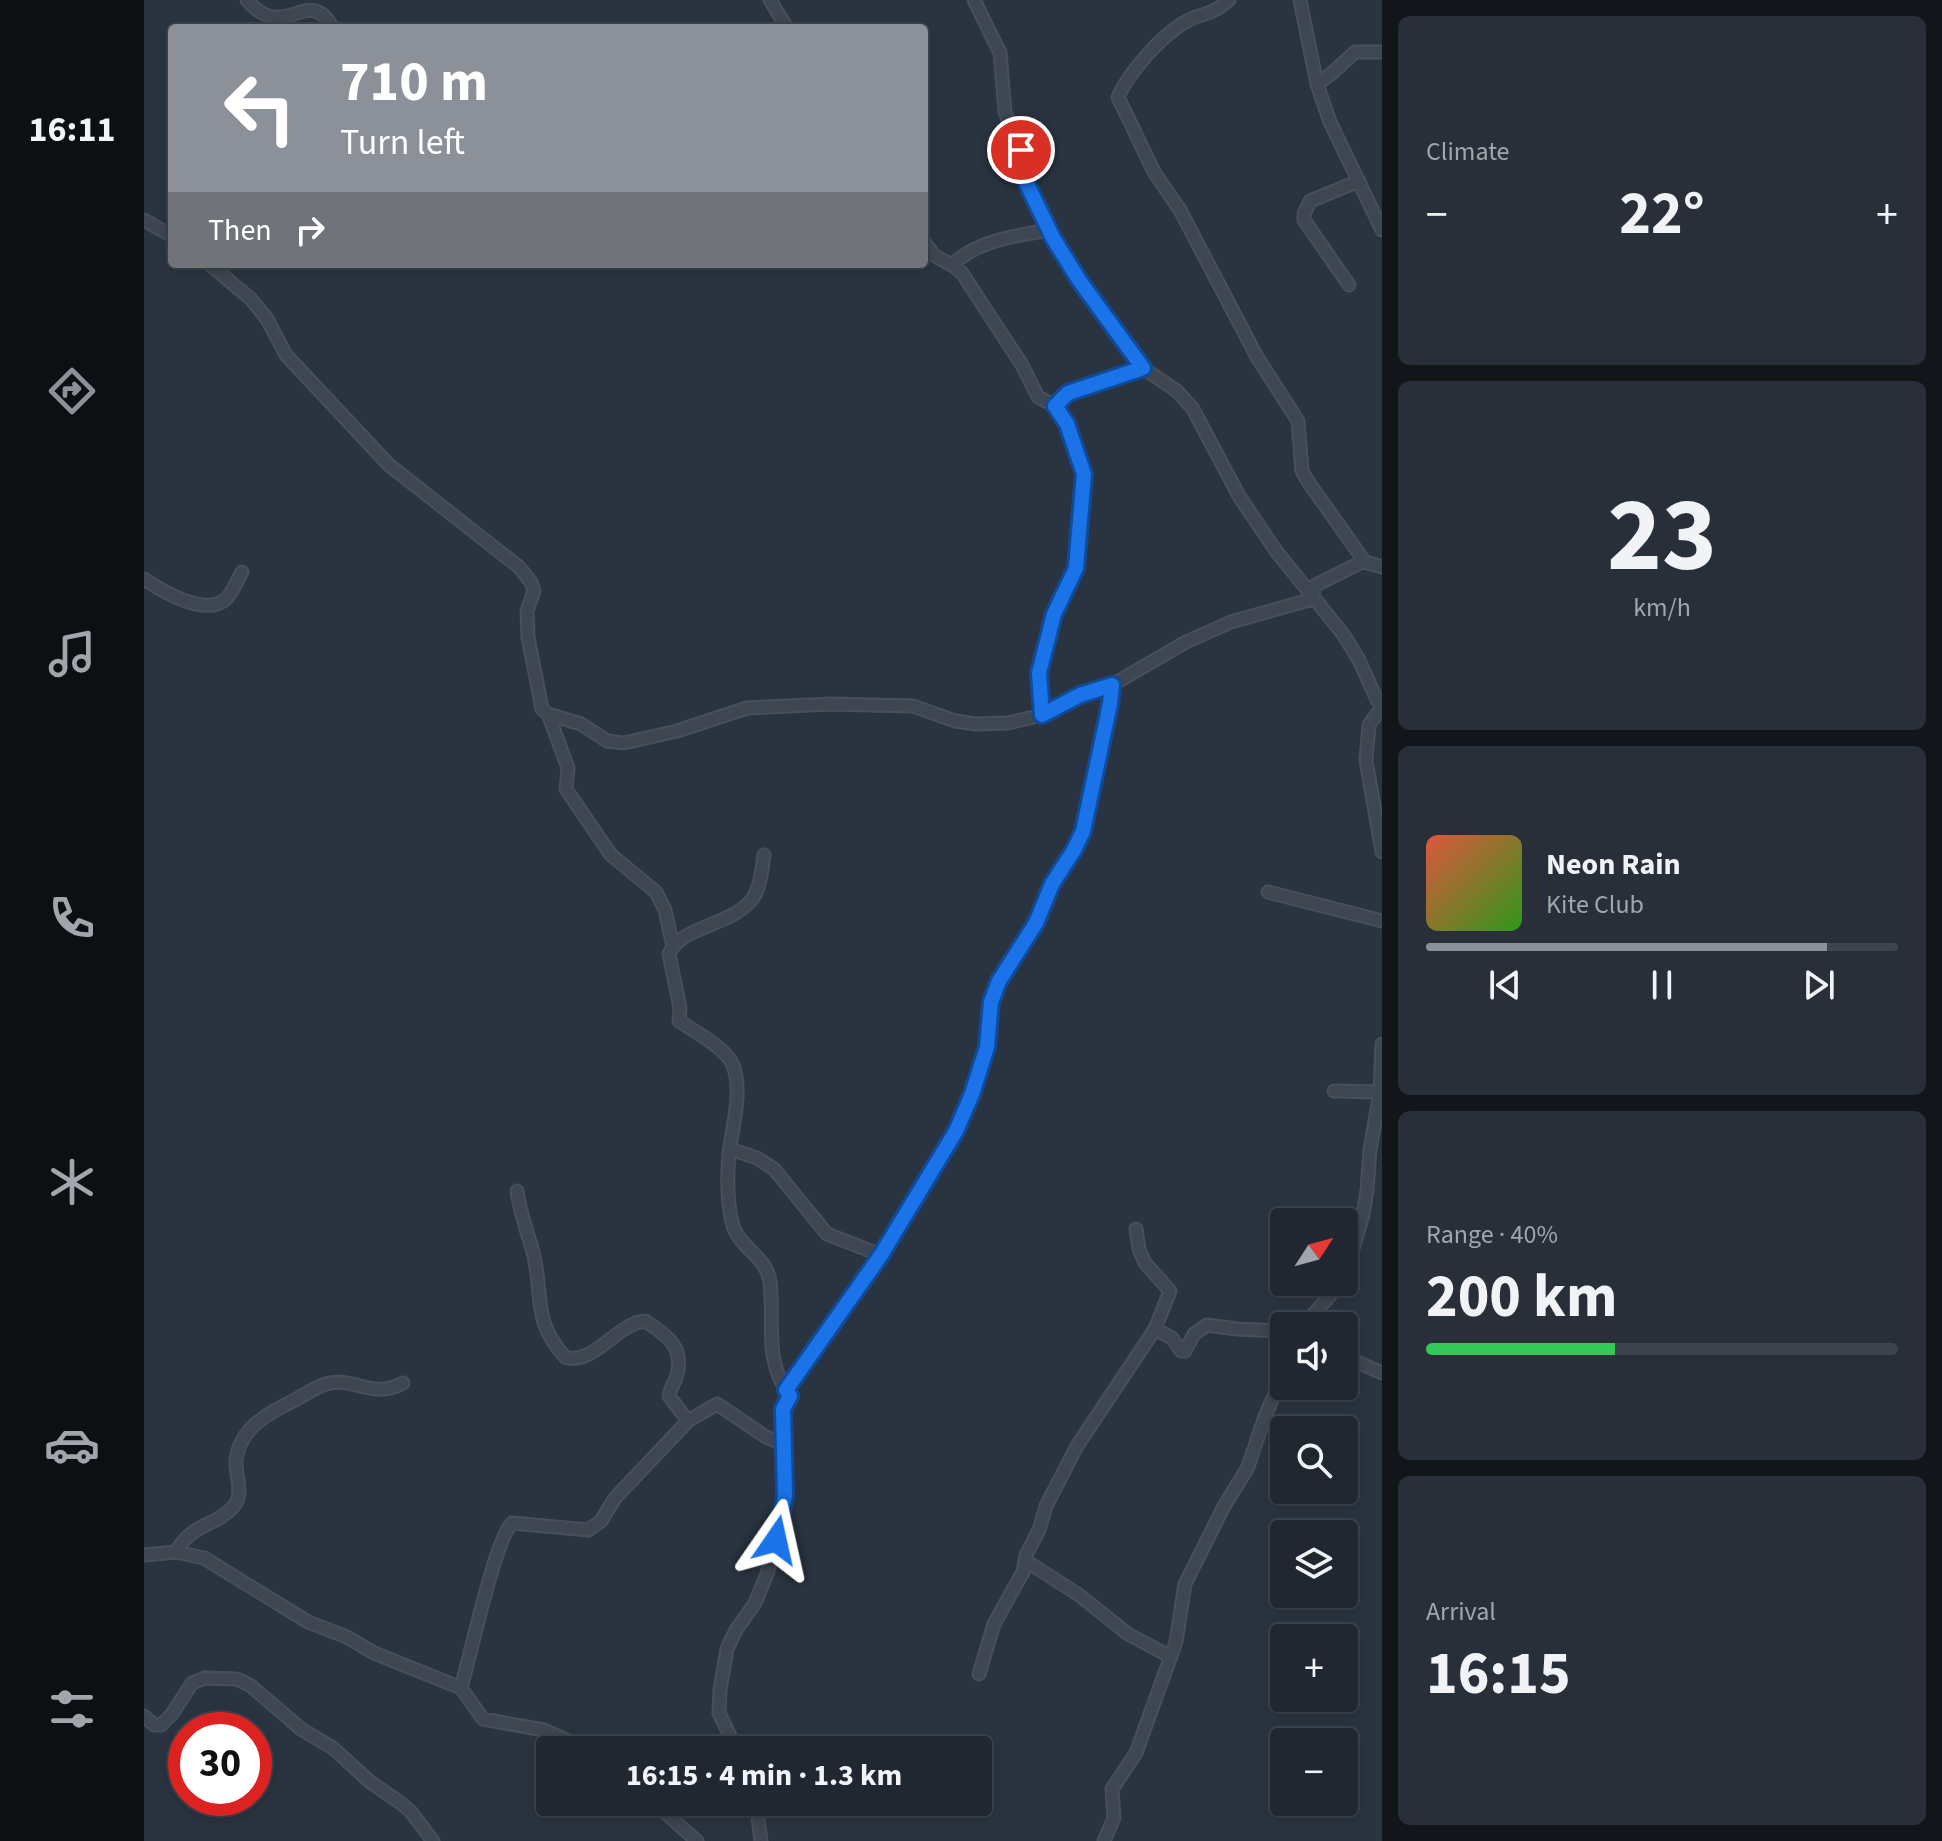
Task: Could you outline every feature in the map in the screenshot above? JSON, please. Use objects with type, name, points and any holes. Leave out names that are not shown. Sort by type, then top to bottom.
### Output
[{"type":"street","points":[[247,0],[260,13],[276,17],[312,10],[320,12],[330,24]]},
{"type":"street","points":[[770,0],[785,24]]},
{"type":"street","points":[[1229,0],[1210,14],[1186,21],[1145,55],[1118,97],[1154,172],[1180,210],[1257,357],[1298,421],[1302,471],[1365,562],[1382,567]]},
{"type":"street","points":[[1300,0],[1317,84],[1330,122],[1382,230]]},
{"type":"street","points":[[975,1],[1000,53],[1005,112],[1021,150],[1026,182],[1049,230],[1079,280],[1143,368],[1177,391],[1193,409],[1239,496],[1276,551],[1343,634],[1377,700],[1382,704],[1369,725],[1366,760],[1382,852]]},
{"type":"street","points":[[1317,84],[1355,52],[1382,52]]},
{"type":"street","points":[[1349,285],[1304,220],[1304,214],[1310,201],[1359,181]]},
{"type":"street","points":[[144,220],[168,234]]},
{"type":"street","points":[[952,265],[964,255],[1002,238],[1049,230]]},
{"type":"street","points":[[928,247],[935,256],[962,273],[1022,365],[1038,397],[1055,406],[1067,424],[1084,474],[1076,568],[1054,614],[1039,673],[1042,715]]},
{"type":"street","points":[[214,268],[251,299],[267,319],[286,355],[389,465],[519,567],[531,582],[534,591],[527,611],[528,637],[541,705],[548,714],[568,768],[566,789],[611,855],[656,892],[665,910],[673,946]]},
{"type":"street","points":[[1055,406],[1068,393],[1143,368]]},
{"type":"street","points":[[1313,599],[1314,586],[1365,562]]},
{"type":"street","points":[[144,579],[182,601],[215,604],[229,597],[242,572]]},
{"type":"street","points":[[548,714],[581,724],[607,741],[624,743],[677,731],[747,708],[830,704],[913,706],[955,721],[1008,723],[1042,715],[1080,695],[1112,685],[1186,642],[1231,622],[1313,599]]},
{"type":"street","points":[[790,1396],[786,1390],[881,1255],[956,1131],[987,1047],[991,1002],[999,981],[1036,923],[1052,884],[1083,831],[1112,685]]},
{"type":"street","points":[[764,855],[753,898],[733,915],[693,932],[673,946],[669,954],[680,1008],[679,1021],[725,1052],[732,1063],[736,1093],[730,1149],[729,1208],[733,1227],[743,1245],[766,1265],[770,1281],[773,1364],[790,1396]]},
{"type":"street","points":[[1268,892],[1382,921]]},
{"type":"street","points":[[1358,1232],[1380,1092],[1382,1044]]},
{"type":"street","points":[[1334,1091],[1380,1092]]},
{"type":"street","points":[[730,1149],[757,1158],[774,1169],[827,1234],[881,1255]]},
{"type":"street","points":[[517,1191],[520,1215],[533,1254],[541,1320],[550,1339],[565,1357],[578,1358],[632,1325],[645,1321],[675,1342],[678,1348],[676,1379],[669,1396],[688,1421]]},
{"type":"street","points":[[979,1674],[994,1624],[1023,1572],[1046,1506],[1077,1446],[1155,1329],[1170,1289],[1145,1263],[1136,1229]]},
{"type":"street","points":[[1315,1312],[1330,1296]]},
{"type":"street","points":[[1155,1329],[1165,1332],[1181,1351],[1185,1351],[1194,1334],[1207,1325],[1270,1330]]},
{"type":"street","points":[[1358,1364],[1382,1373]]},
{"type":"street","points":[[176,1552],[190,1532],[233,1507],[238,1497],[236,1459],[241,1443],[255,1423],[271,1410],[331,1382],[381,1391],[391,1390],[403,1383]]},
{"type":"street","points":[[730,1736],[719,1713],[727,1649],[755,1603],[776,1540],[785,1496],[783,1409],[790,1396]]},
{"type":"street","points":[[1104,1841],[1114,1818],[1112,1789],[1136,1753],[1176,1642],[1185,1584],[1223,1508],[1248,1467],[1272,1400]]},
{"type":"street","points":[[461,1688],[507,1528],[512,1523],[588,1530],[594,1527],[615,1498],[688,1421],[711,1405],[717,1404],[766,1437],[783,1444]]},
{"type":"street","points":[[144,1555],[176,1552],[204,1558],[308,1622],[461,1688],[483,1719],[544,1730],[558,1736]]},
{"type":"street","points":[[1026,1561],[1079,1595],[1128,1634],[1171,1657]]},
{"type":"street","points":[[144,1716],[154,1725],[161,1725],[192,1683],[205,1678],[237,1679],[251,1686],[301,1729],[333,1748],[369,1781],[402,1804],[433,1841]]},
{"type":"street","points":[[669,1816],[697,1841]]},
{"type":"street","points":[[758,1816],[761,1841]]},
{"type":"route","points":[[776,1540],[785,1496],[783,1409],[790,1396],[786,1390],[881,1255],[956,1131],[987,1047],[991,1002],[999,981],[1036,923],[1052,884],[1083,831],[1110,704],[1112,685],[1080,695],[1042,715],[1039,673],[1054,614],[1076,568],[1084,474],[1067,424],[1055,406],[1068,393],[1143,368],[1079,280],[1053,238],[1026,182],[1021,150]]}]
